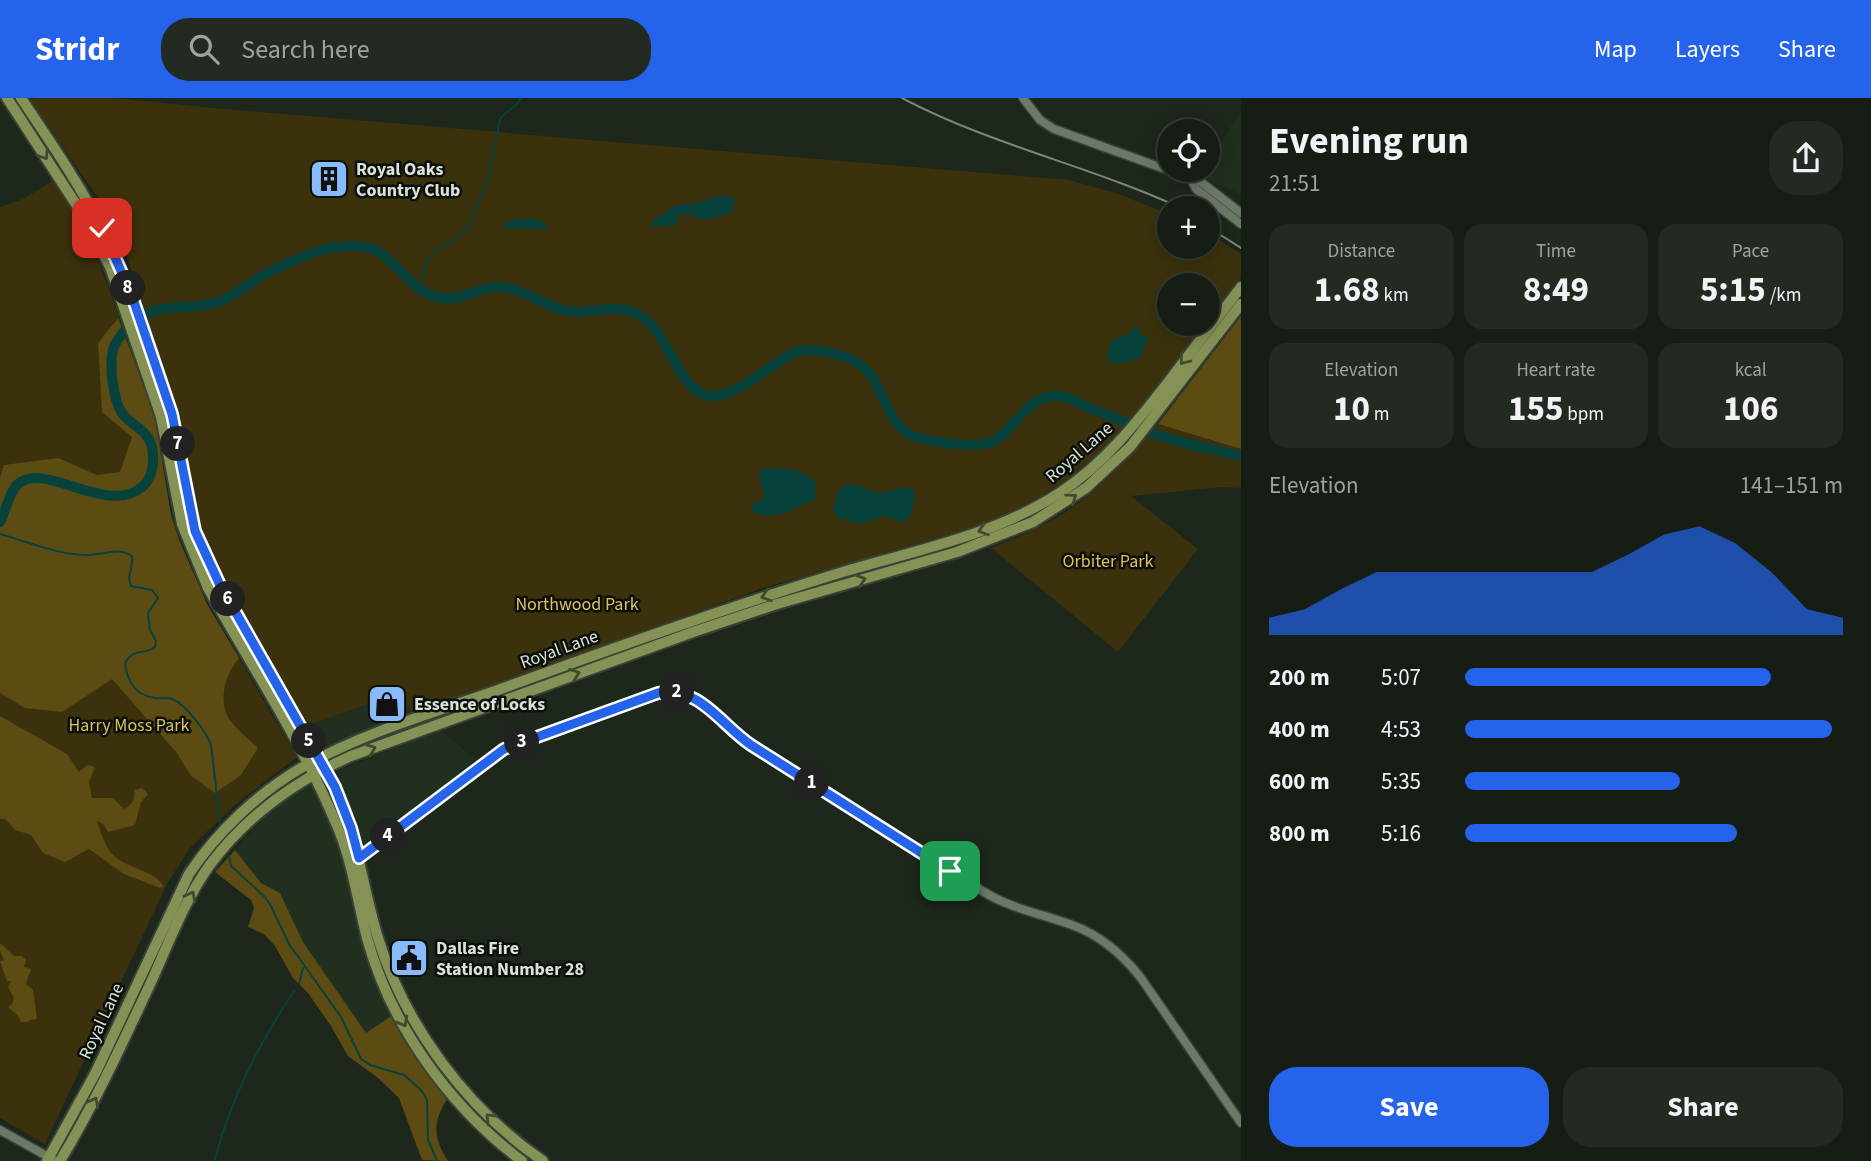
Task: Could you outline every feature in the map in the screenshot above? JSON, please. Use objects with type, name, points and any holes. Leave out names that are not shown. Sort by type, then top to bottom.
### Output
[{"type":"main road","points":[[7,98],[70,173],[95,225],[127,299],[177,432],[187,523],[202,577],[310,770],[344,841],[372,937],[393,990],[436,1075],[468,1114],[522,1161]]},
{"type":"main road","points":[[21,98],[60,179],[95,225]]},
{"type":"main road","points":[[60,179],[70,173]]},
{"type":"main road","name":"Royal Lane","points":[[1089,478],[1133,427],[1241,287]]},
{"type":"main road","name":"Royal Lane","points":[[53,1160],[181,888],[197,862],[310,770],[394,727],[670,627],[992,527],[1018,523],[1061,492],[1089,478],[1145,429],[1241,304]]},
{"type":"main road","points":[[187,523],[341,799],[359,858],[372,937]]},
{"type":"main road","points":[[251,665],[262,660]]},
{"type":"main road","points":[[421,1041],[478,1105],[517,1143],[543,1161]]},
{"type":"street","points":[[1023,98],[1040,120],[1054,130],[1157,166]]},
{"type":"street","points":[[1192,182],[1196,189],[1241,224]]},
{"type":"street","points":[[1201,182],[1241,213]]},
{"type":"street","points":[[359,858],[504,749],[658,693],[668,691],[686,694],[700,701],[733,733],[751,745],[984,892],[1015,908],[1072,925],[1111,946],[1141,978],[1241,1123]]},
{"type":"street","points":[[0,1130],[53,1160]]},
{"type":"shaded area","points":[[1241,110],[1241,194],[1212,182],[1220,182],[1220,144]]},
{"type":"shaded area","points":[[1241,316],[1241,449],[1158,424]]},
{"type":"shaded area","points":[[118,318],[154,414],[171,515],[179,540],[207,604],[239,658],[225,685],[227,715],[236,728],[258,748],[241,775],[215,793],[191,776],[177,753],[112,679],[62,712],[25,708],[0,693],[0,477],[4,465],[58,458],[97,475],[120,472],[132,437],[102,412],[98,343]]},
{"type":"shaded area","points":[[394,695],[416,714],[321,749],[307,726]]},
{"type":"shaded area","points":[[0,716],[67,754],[79,772],[87,765],[95,767],[89,782],[92,798],[113,798],[124,809],[133,801],[134,790],[142,788],[148,794],[141,802],[135,825],[108,832],[103,824],[97,821],[111,853],[124,863],[154,877],[164,887],[160,888],[124,874],[89,849],[65,862],[43,853],[31,835],[15,830],[5,819],[0,819]]},
{"type":"shaded area","points":[[440,730],[474,758],[472,764],[362,849],[353,814],[335,772]]},
{"type":"shaded area","points":[[311,786],[318,791],[328,812],[342,854],[361,939],[393,1015],[366,1033],[303,942],[280,893],[261,883],[235,850],[281,803]]},
{"type":"shaded area","points":[[235,850],[261,883],[280,893],[303,942],[366,1033],[393,1015],[448,1097],[439,1114],[436,1129],[439,1144],[448,1161],[422,1160],[399,1098],[348,1056],[308,993],[293,978],[275,946],[264,934],[248,927],[254,908],[251,900],[215,872]]},
{"type":"shaded area","points":[[0,943],[14,956],[22,956],[26,960],[24,967],[31,969],[26,984],[33,990],[37,1019],[21,1022],[8,1007],[14,998],[8,987],[11,981],[7,981],[0,961],[4,960]]},
{"type":"green space","name":"Royal Oaks Country Club","points":[[29,98],[114,98],[1069,180],[1116,193],[1157,209],[1157,259],[1220,259],[1220,241],[1241,254],[1241,278],[1220,305],[1220,273],[1157,273],[1157,336],[1197,336],[1124,431],[1070,477],[1038,498],[997,519],[763,588],[416,714],[393,695],[307,726],[225,582],[202,536],[175,402],[126,254],[103,205]]},
{"type":"green space","name":"Harry Moss Park","points":[[54,180],[95,251],[154,414],[171,515],[190,569],[207,604],[297,757],[236,804],[190,848],[167,884],[45,1144],[0,1118],[0,207],[23,199]]},
{"type":"green space","name":"Orbiter Park","points":[[1158,424],[1241,449],[1241,488],[1222,487],[1131,496],[1198,549],[1118,652],[991,548],[1031,531],[1069,510],[1116,470]]},
{"type":"water","points":[[720,196],[732,197],[735,201],[733,210],[725,215],[703,220],[684,214],[677,216],[677,225],[651,227],[652,221],[676,205]]},
{"type":"water","points":[[535,219],[543,222],[548,229],[504,229],[505,222]]},
{"type":"water","points":[[1134,327],[1140,328],[1141,336],[1148,338],[1140,358],[1118,364],[1108,361],[1111,341],[1131,333]]},
{"type":"water","points":[[762,469],[794,470],[806,474],[816,484],[815,500],[780,514],[754,513],[751,507],[753,504],[765,497],[759,477]]},
{"type":"water","points":[[854,484],[877,493],[910,487],[915,493],[911,515],[902,521],[884,516],[861,524],[838,518],[833,509],[838,492],[842,487]]},
{"type":"waterway","points":[[418,288],[430,257],[471,226],[488,178],[500,119],[521,98]]},
{"type":"waterway","points":[[0,522],[14,488],[29,479],[59,482],[111,496],[127,494],[142,487],[150,476],[153,462],[150,441],[122,413],[114,391],[113,349],[132,322],[151,311],[218,302],[286,264],[319,251],[346,246],[377,251],[415,285],[432,296],[457,298],[498,287],[516,290],[567,311],[631,311],[649,323],[658,334],[687,382],[706,395],[718,396],[732,392],[785,358],[808,350],[844,357],[863,367],[876,383],[898,425],[906,432],[924,439],[957,444],[989,443],[1004,433],[1032,404],[1050,396],[1062,396],[1164,437],[1241,456]]},
{"type":"waterway","points":[[0,534],[63,552],[85,555],[121,552],[132,556],[129,578],[131,586],[152,590],[158,598],[148,613],[150,630],[156,641],[155,647],[129,658],[125,663],[128,676],[133,686],[142,694],[155,698],[170,698],[177,702],[189,712],[205,733],[211,745],[220,822]]},
{"type":"waterway","points":[[229,856],[231,866],[264,896],[271,906],[289,944],[341,1017],[361,1059],[370,1065],[404,1075],[422,1091],[427,1100],[428,1140],[437,1161]]},
{"type":"waterway","points":[[299,984],[303,968]]},
{"type":"waterway","points":[[214,1161],[230,1111],[246,1076],[294,991]]},
{"type":"tram line","points":[[902,98],[970,129],[1157,197]]},
{"type":"tram line","points":[[1220,235],[1241,248]]},
{"type":"place","name":"Royal Oaks Country Club","points":[[329,179]]},
{"type":"place","name":"Essence of Locks","points":[[387,704]]},
{"type":"place","name":"Dallas Fire Station Number 28","points":[[409,958]]},
{"type":"route","points":[[102,228],[132,296],[172,414],[195,531],[219,583],[335,787],[359,858],[504,749],[668,691],[694,697],[733,733],[950,871]]},
{"type":"park label","name":"Northwood Park","points":[[577,604]]}]
